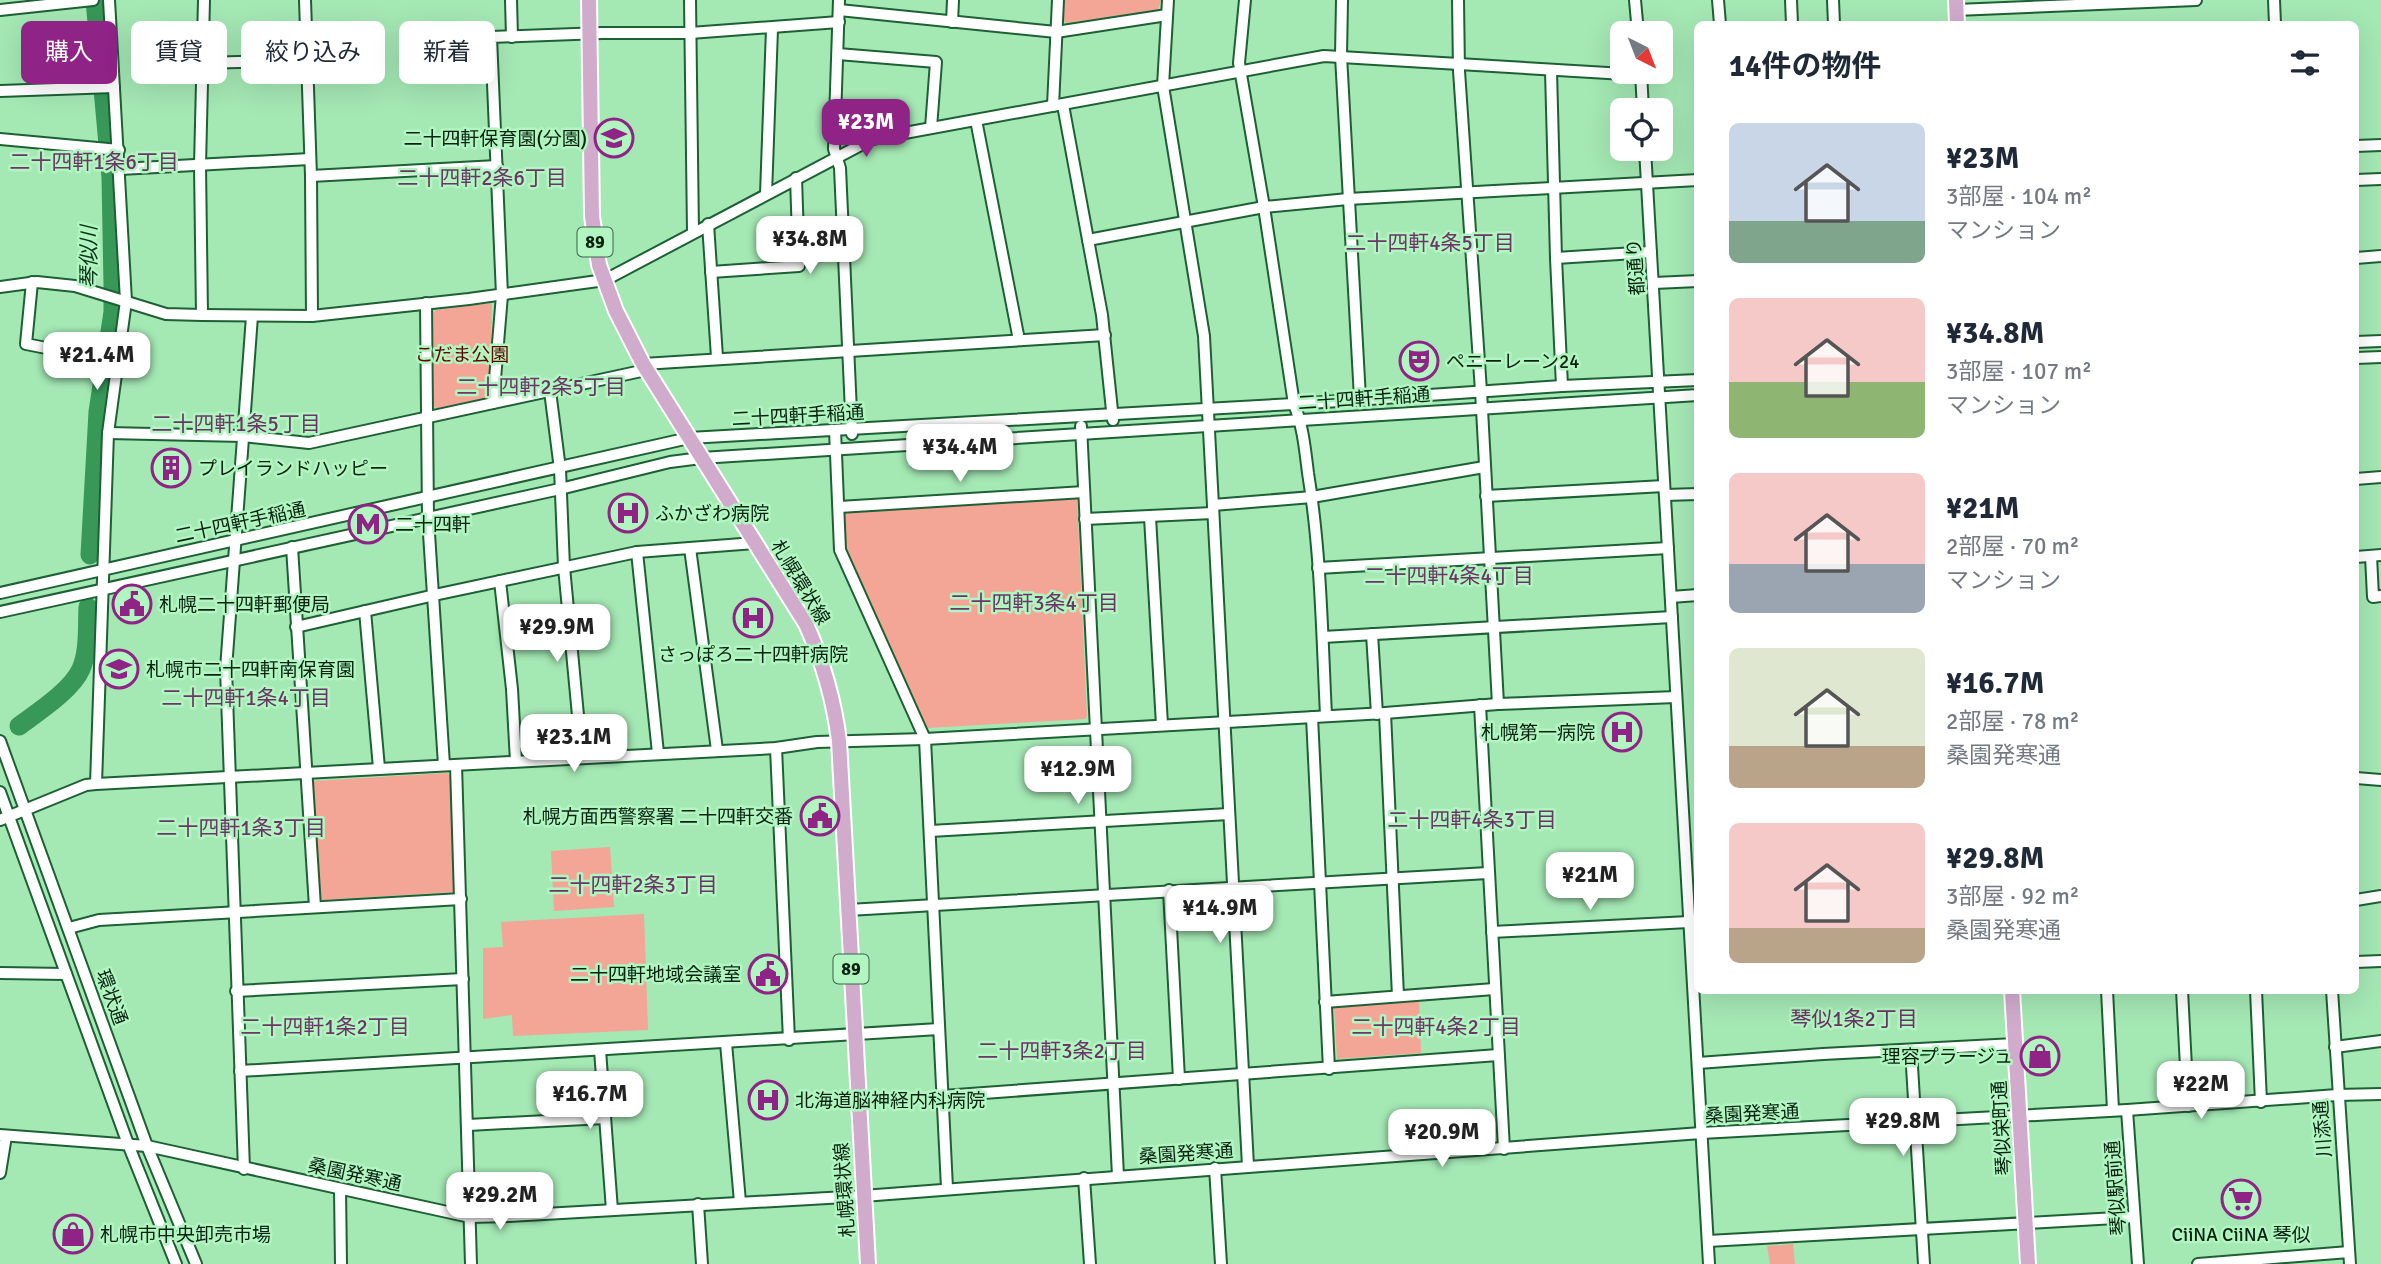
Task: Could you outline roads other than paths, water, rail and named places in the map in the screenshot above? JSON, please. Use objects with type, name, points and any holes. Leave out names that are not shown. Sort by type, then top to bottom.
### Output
[{"type":"main road","name":"札幌環状線","points":[[589,0],[592,216],[599,265],[616,311],[644,367],[806,624],[833,700],[839,741],[868,1264]]},
{"type":"main road","name":"琴似栄町通","points":[[2012,994],[2028,1264]]},
{"type":"street","points":[[0,10],[91,0]]},
{"type":"street","points":[[96,784],[110,360],[124,300],[120,169],[115,149],[109,0]]},
{"type":"street","points":[[203,21],[204,0]]},
{"type":"street","points":[[304,0],[305,21]]},
{"type":"street","points":[[511,0],[512,37]]},
{"type":"street","points":[[690,0],[693,232]]},
{"type":"street","points":[[952,22],[953,0]]},
{"type":"street","points":[[1058,0],[1058,106],[1088,240],[1105,335],[1113,431]]},
{"type":"street","points":[[1168,0],[1163,86],[1204,336],[1248,1166]]},
{"type":"street","points":[[1245,0],[1239,63],[1264,207],[1293,404],[1300,420],[1312,497],[1326,715]]},
{"type":"street","points":[[1342,0],[1341,56],[1360,398]]},
{"type":"street","points":[[1458,0],[1459,65],[1498,704]]},
{"type":"street","points":[[1635,0],[1637,21]]},
{"type":"street","points":[[1718,0],[1720,21]]},
{"type":"street","points":[[1791,0],[1792,21]]},
{"type":"street","points":[[1833,0],[1834,21]]},
{"type":"street","points":[[1956,11],[2196,0]]},
{"type":"street","points":[[2274,0],[2275,21]]},
{"type":"street","points":[[853,447],[840,169],[834,149],[839,5],[952,22],[1056,32],[1167,15]]},
{"type":"street","points":[[493,403],[502,295],[491,37],[690,33],[839,22]]},
{"type":"street","points":[[766,194],[772,29]]},
{"type":"street","points":[[838,54],[936,62],[931,128]]},
{"type":"street","points":[[0,287],[32,282],[75,286],[166,314],[252,316],[312,316],[502,295],[605,280],[872,139],[1324,56],[1610,73]]},
{"type":"street","points":[[1551,71],[1562,386]]},
{"type":"street","points":[[202,84],[202,315]]},
{"type":"street","points":[[308,84],[312,316]]},
{"type":"street","points":[[0,91],[112,87]]},
{"type":"street","points":[[976,120],[1019,340]]},
{"type":"street","points":[[0,139],[115,149]]},
{"type":"street","points":[[2359,146],[2381,145]]},
{"type":"street","points":[[120,169],[310,159]]},
{"type":"street","name":"都通り","points":[[1646,161],[1676,697],[1693,909],[1689,922],[1709,1264]]},
{"type":"street","points":[[311,176],[497,166]]},
{"type":"street","points":[[711,272],[799,266],[796,178]]},
{"type":"street","points":[[2359,180],[2381,179]]},
{"type":"street","points":[[1088,240],[1264,207],[1349,199],[1694,180]]},
{"type":"street","points":[[708,225],[718,358]]},
{"type":"street","points":[[1556,258],[1651,253]]},
{"type":"street","points":[[2359,258],[2381,256]]},
{"type":"street","points":[[1654,283],[1694,281]]},
{"type":"street","points":[[32,282],[26,344],[110,360]]},
{"type":"street","points":[[426,303],[428,518],[432,595],[461,899],[471,1264]]},
{"type":"street","points":[[244,1169],[226,669],[252,316]]},
{"type":"street","points":[[108,433],[243,436],[309,443],[550,391],[644,367],[718,358],[1105,335]]},
{"type":"street","points":[[2359,342],[2381,341]]},
{"type":"street","points":[[2359,358],[2381,357]]},
{"type":"street","name":"二十四軒手稲通","points":[[0,593],[689,439],[1694,380]]},
{"type":"street","points":[[550,391],[560,469],[565,567],[582,758]]},
{"type":"street","name":"二十四軒手稲通","points":[[0,612],[560,489],[670,462],[701,458],[1694,395]]},
{"type":"street","points":[[1080,416],[1118,1176]]},
{"type":"street","points":[[835,430],[840,551],[925,739],[947,1188]]},
{"type":"street","points":[[1085,519],[1150,517],[1312,497],[1484,467]]},
{"type":"street","points":[[2359,479],[2381,477]]},
{"type":"street","points":[[1486,496],[1664,491],[1694,494]]},
{"type":"street","points":[[839,507],[1084,492]]},
{"type":"street","points":[[1150,517],[1162,725]]},
{"type":"street","points":[[296,627],[432,595],[638,552],[755,544]]},
{"type":"street","points":[[292,547],[315,907]]},
{"type":"street","points":[[690,548],[717,750]]},
{"type":"street","points":[[1318,568],[1668,548]]},
{"type":"street","points":[[638,552],[658,753]]},
{"type":"street","points":[[2376,555],[2373,597],[2381,596]]},
{"type":"street","points":[[500,581],[512,689],[516,761]]},
{"type":"street","points":[[1671,597],[1694,595]]},
{"type":"street","points":[[365,611],[379,768]]},
{"type":"street","points":[[1323,637],[1672,617]]},
{"type":"street","points":[[1372,634],[1381,714],[1398,996]]},
{"type":"street","points":[[5,818],[86,785],[96,784],[776,748],[839,741],[925,739],[1381,714],[1498,704],[1676,697]]},
{"type":"street","points":[[1480,705],[1504,1149]]},
{"type":"street","points":[[1312,717],[1329,1069]]},
{"type":"street","name":"環状通","points":[[0,741],[147,1146],[196,1264]]},
{"type":"street","points":[[776,748],[789,1040]]},
{"type":"street","points":[[2359,778],[2381,780]]},
{"type":"street","name":"環状通","points":[[0,792],[5,818],[176,1264]]},
{"type":"street","points":[[930,831],[1229,814]]},
{"type":"street","points":[[848,910],[1489,873]]},
{"type":"street","points":[[1169,890],[1179,1079]]},
{"type":"street","points":[[2359,900],[2381,896]]},
{"type":"street","points":[[69,928],[99,920],[461,899]]},
{"type":"street","points":[[1492,932],[1689,922]]},
{"type":"street","points":[[2359,962],[2381,961]]},
{"type":"street","points":[[0,973],[66,974]]},
{"type":"street","points":[[236,991],[463,979]]},
{"type":"street","points":[[1325,1002],[1494,989]]},
{"type":"street","points":[[2107,994],[2113,1110]]},
{"type":"street","points":[[2182,994],[2188,1106]]},
{"type":"street","points":[[2256,994],[2261,1102]]},
{"type":"street","name":"川添通","points":[[2332,994],[2350,1264]]},
{"type":"street","points":[[240,1071],[939,1030]]},
{"type":"street","points":[[2335,1047],[2381,1041]]},
{"type":"street","points":[[726,1043],[740,1202]]},
{"type":"street","points":[[1698,1063],[2015,1044]]},
{"type":"street","points":[[600,1050],[612,1210]]},
{"type":"street","points":[[1912,1050],[1924,1264]]},
{"type":"street","points":[[943,1096],[1498,1055]]},
{"type":"street","name":"桑園発寒通","points":[[3,1135],[147,1146],[470,1217],[863,1196],[1701,1133],[2381,1094]]},
{"type":"street","name":"琴似駅前通","points":[[2127,1110],[2138,1264]]},
{"type":"street","points":[[468,1125],[605,1118]]},
{"type":"street","points":[[0,1173],[3,1135]]},
{"type":"street","points":[[1215,1168],[1222,1264]]},
{"type":"street","points":[[1084,1178],[1090,1264]]},
{"type":"street","points":[[340,1189],[341,1264]]},
{"type":"street","points":[[698,1204],[702,1264]]},
{"type":"street","points":[[1708,1241],[2134,1217]]},
{"type":"street","points":[[2198,1264],[2349,1252]]},
{"type":"waterway","name":"琴似川","points":[[90,555],[98,412],[113,312],[111,178],[95,0]]},
{"type":"waterway","name":"琴似川","points":[[19,726],[54,700],[77,677],[85,655],[88,607]]},
{"type":"place","name":"二十四軒保育園(分園)","points":[[614,138]]},
{"type":"place","name":"ペニーレーン24","points":[[1419,361]]},
{"type":"place","name":"プレイランドハッピー","points":[[171,468]]},
{"type":"place","name":"ふかざわ病院","points":[[628,513]]},
{"type":"place","name":"二十四軒","points":[[368,524]]},
{"type":"place","name":"札幌二十四軒郵便局","points":[[132,604]]},
{"type":"place","name":"さっぽろ二十四軒病院","points":[[753,618]]},
{"type":"place","name":"札幌市二十四軒南保育園","points":[[119,669]]},
{"type":"place","name":"札幌第一病院","points":[[1622,732]]},
{"type":"place","name":"札幌方面西警察署 二十四軒交番","points":[[820,816]]},
{"type":"place","name":"二十四軒地域会議室","points":[[768,974]]},
{"type":"place","name":"理容プラージュ","points":[[2040,1056]]},
{"type":"place","name":"北海道脳神経内科病院","points":[[768,1100]]},
{"type":"place","name":"CiiNA CiiNA 琴似","points":[[2241,1199]]},
{"type":"place","name":"札幌市中央卸売市場","points":[[73,1234]]},
{"type":"district","name":"二十四軒1条6丁目","points":[[94,162]]},
{"type":"district","name":"二十四軒2条6丁目","points":[[482,178]]},
{"type":"district","name":"二十四軒4条5丁目","points":[[1430,243]]},
{"type":"district","name":"二十四軒2条5丁目","points":[[541,387]]},
{"type":"district","name":"二十四軒1条5丁目","points":[[236,424]]},
{"type":"district","name":"二十四軒4条4丁目","points":[[1449,576]]},
{"type":"district","name":"二十四軒3条4丁目","points":[[1034,603]]},
{"type":"district","name":"二十四軒1条4丁目","points":[[246,698]]},
{"type":"district","name":"二十四軒4条3丁目","points":[[1472,820]]},
{"type":"district","name":"二十四軒1条3丁目","points":[[241,828]]},
{"type":"district","name":"二十四軒2条3丁目","points":[[633,885]]},
{"type":"district","name":"琴似1条2丁目","points":[[1854,1019]]},
{"type":"district","name":"二十四軒1条2丁目","points":[[325,1027]]},
{"type":"district","name":"二十四軒4条2丁目","points":[[1436,1027]]},
{"type":"district","name":"二十四軒3条2丁目","points":[[1062,1051]]},
{"type":"park label","name":"こだま公園","points":[[462,354]]}]
